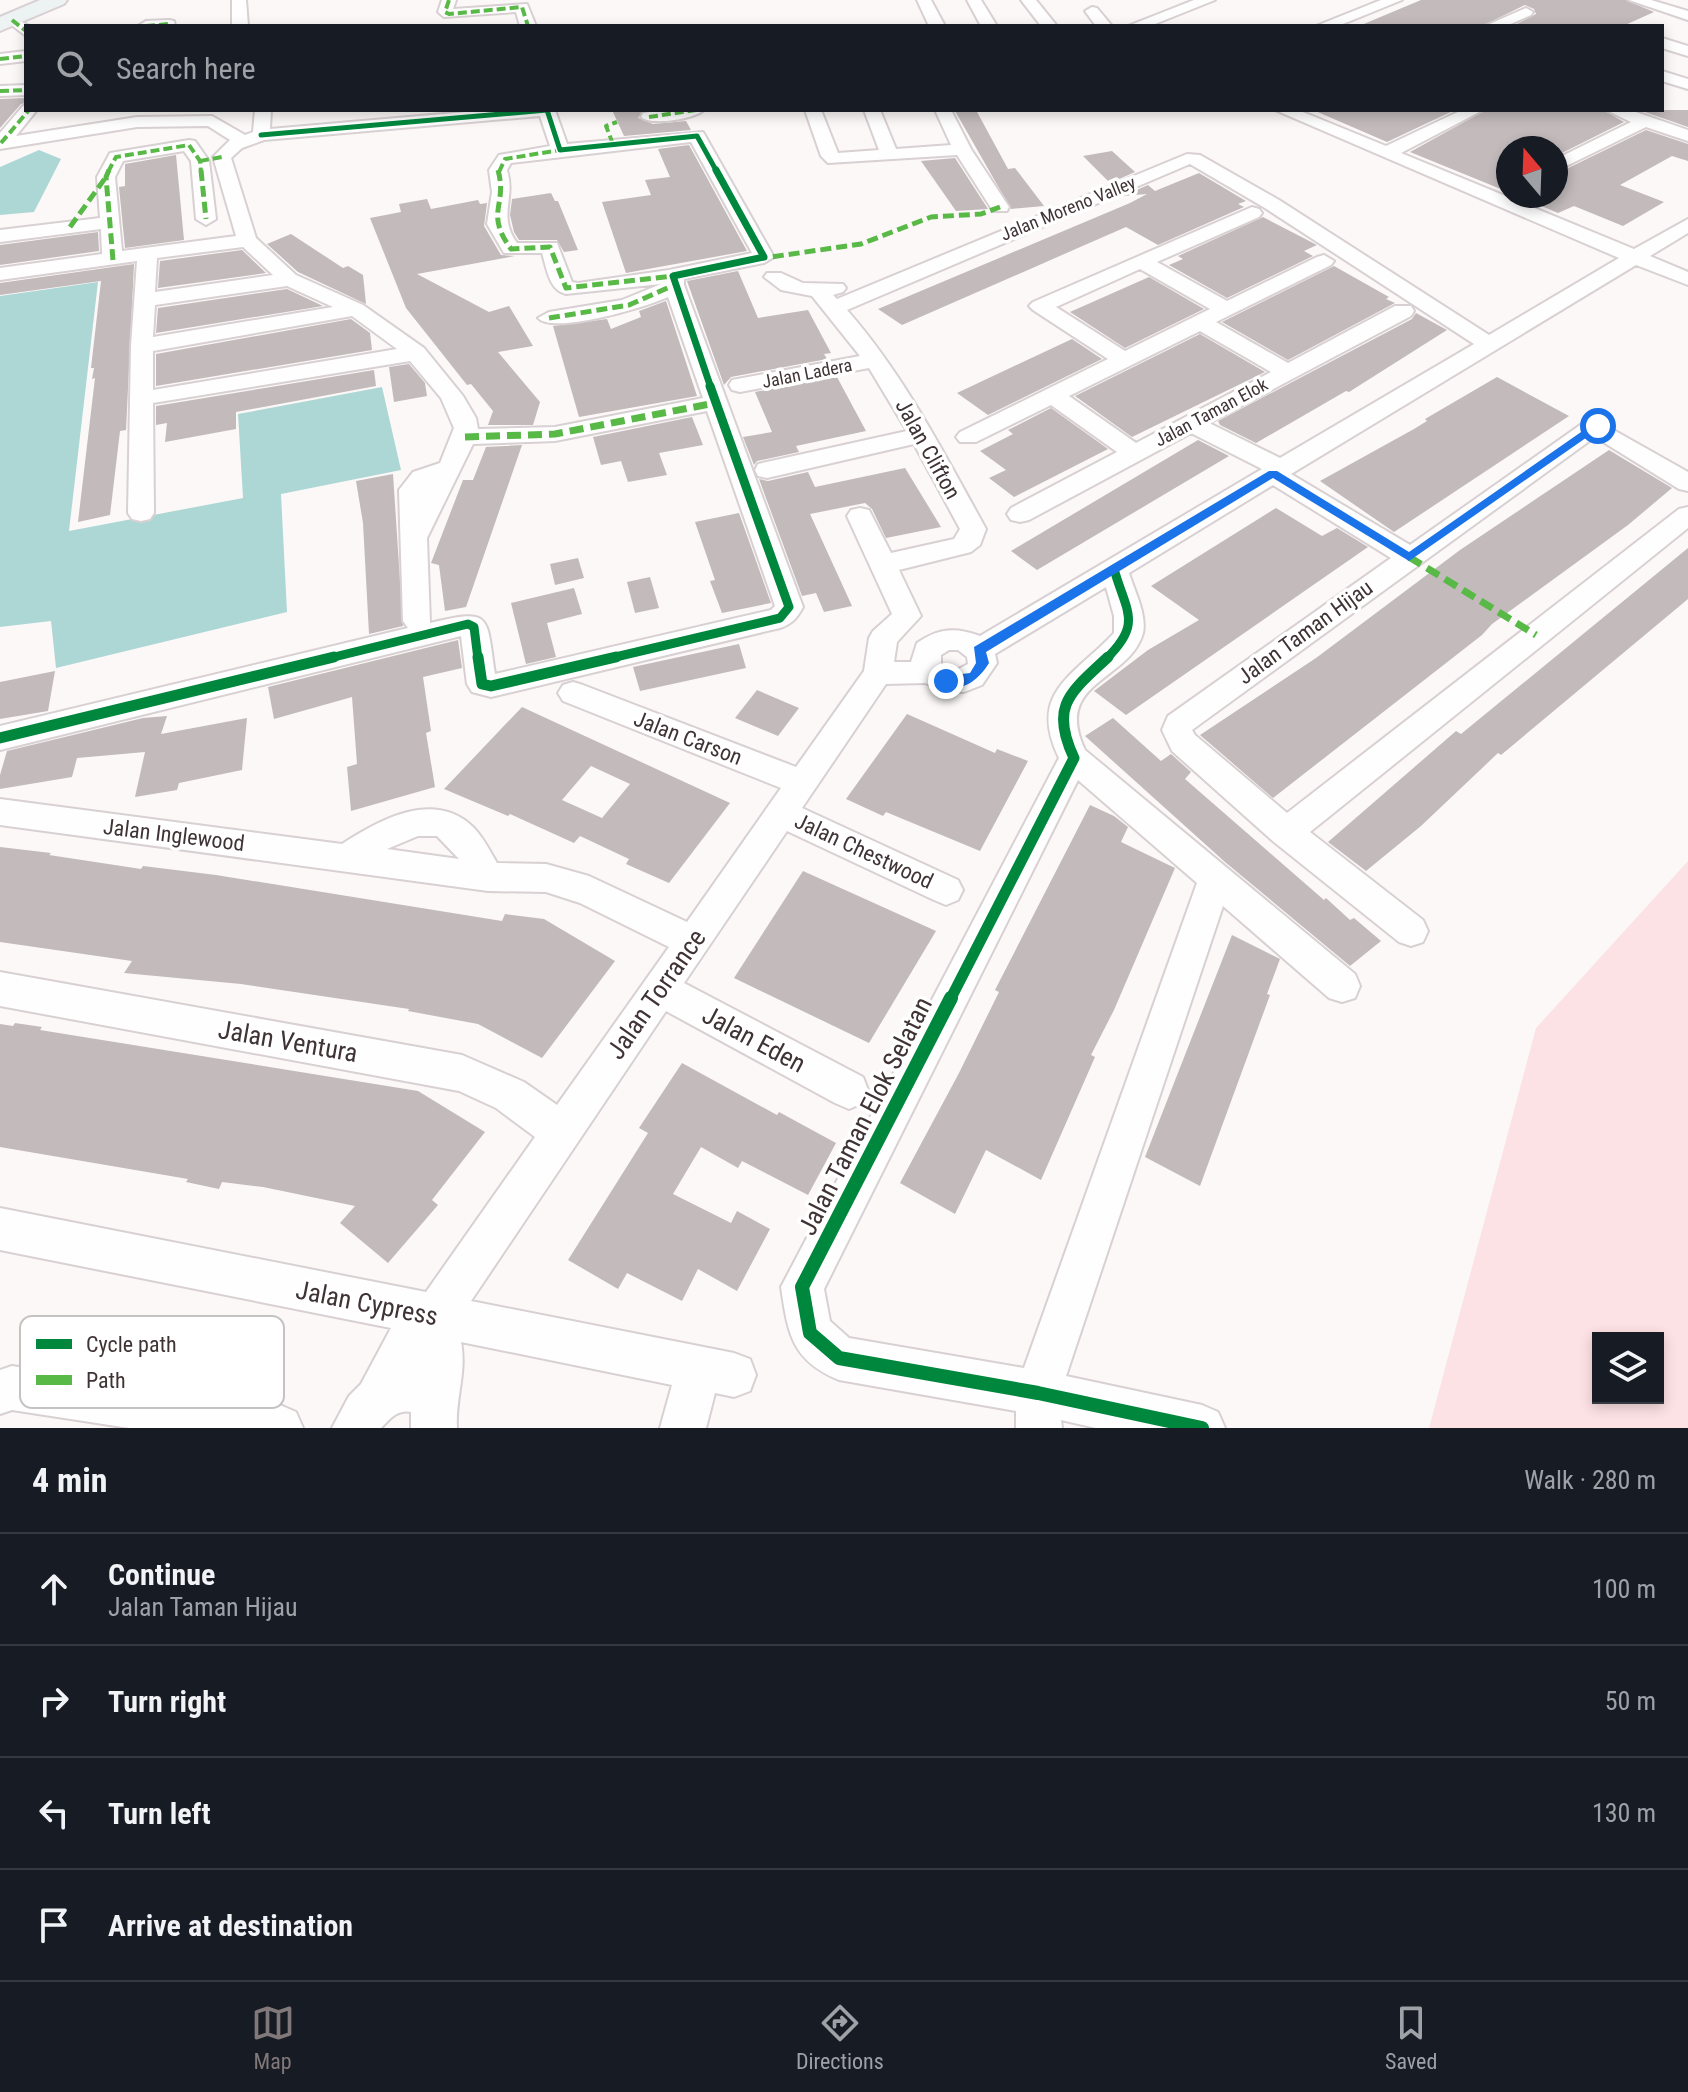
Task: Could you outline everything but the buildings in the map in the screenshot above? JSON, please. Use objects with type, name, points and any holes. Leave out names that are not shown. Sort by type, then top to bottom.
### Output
[{"type":"street","points":[[13,25],[57,0]]},
{"type":"street","points":[[239,0],[240,24]]},
{"type":"street","points":[[449,0],[445,12],[449,14],[522,7],[527,24]]},
{"type":"street","points":[[924,0],[936,24]]},
{"type":"street","points":[[974,0],[988,24]]},
{"type":"street","points":[[1028,0],[1047,24]]},
{"type":"street","points":[[1142,24],[1208,0]]},
{"type":"street","points":[[1329,24],[1395,0]]},
{"type":"street","points":[[1636,0],[1685,12]]},
{"type":"street","points":[[1655,0],[1685,12]]},
{"type":"street","points":[[1092,11],[1102,24]]},
{"type":"street","points":[[1498,24],[1526,12]]},
{"type":"street","points":[[1655,24],[1685,12]]},
{"type":"street","points":[[1349,16],[1371,24]]},
{"type":"street","points":[[1664,44],[1688,51]]},
{"type":"street","points":[[0,59],[24,56]]},
{"type":"street","points":[[1664,77],[1688,84]]},
{"type":"street","points":[[0,91],[24,90]]},
{"type":"street","points":[[1,144],[27,112]]},
{"type":"street","points":[[206,219],[225,147],[261,112]]},
{"type":"street","points":[[70,227],[106,177],[113,160],[123,154],[225,147],[412,116],[502,112]]},
{"type":"street","points":[[548,112],[560,150]]},
{"type":"street","points":[[649,117],[681,112]]},
{"type":"street","points":[[814,112],[830,156],[840,159],[962,149]]},
{"type":"street","points":[[873,112],[890,155]]},
{"type":"street","points":[[944,112],[962,149],[1000,207]]},
{"type":"street","points":[[1290,112],[1386,153],[1496,194]]},
{"type":"street","points":[[1386,153],[1471,112]]},
{"type":"street","points":[[1620,112],[1688,136]]},
{"type":"street","points":[[674,113],[682,136]]},
{"type":"street","points":[[1,144],[120,124],[212,121],[225,147],[247,240],[289,279],[356,309],[416,353],[451,396],[464,418],[465,437],[448,469],[415,482],[412,490],[417,621]]},
{"type":"street","points":[[1568,160],[1645,121]]},
{"type":"street","points":[[613,144],[606,126],[617,122]]},
{"type":"street","points":[[697,136],[764,257],[673,281],[578,289],[566,288],[562,284],[550,247],[511,249],[497,233],[493,219],[503,182],[498,170],[505,159],[613,144],[697,136]]},
{"type":"street","name":"Jalan Moreno Valley","points":[[826,299],[895,280],[1187,159],[1199,160],[1494,341]]},
{"type":"street","points":[[106,177],[113,260]]},
{"type":"street","points":[[1528,208],[1688,279]]},
{"type":"street","points":[[1125,360],[1040,306],[1252,213]]},
{"type":"street","points":[[0,236],[110,222]]},
{"type":"street","points":[[979,650],[1688,225]]},
{"type":"street","points":[[0,274],[247,240]]},
{"type":"street","points":[[141,513],[142,346],[147,300],[147,255]]},
{"type":"street","points":[[968,437],[1324,261]]},
{"type":"street","points":[[1142,262],[1226,309]]},
{"type":"street","points":[[774,277],[791,288],[826,299]]},
{"type":"street","points":[[147,300],[289,279]]},
{"type":"street","points":[[549,318],[626,306],[651,298],[673,281]]},
{"type":"street","points":[[0,738],[468,624],[474,627],[482,684],[491,686],[780,618],[789,607],[673,281]]},
{"type":"street","name":"Jalan Clifton","points":[[826,299],[898,392],[973,529],[971,539],[962,546],[884,564]]},
{"type":"street","points":[[142,346],[356,309]]},
{"type":"street","name":"Jalan Taman Elok","points":[[1020,514],[1134,453],[1202,430],[1287,372],[1403,311]]},
{"type":"street","points":[[1200,322],[1287,372]]},
{"type":"street","points":[[144,398],[416,353]]},
{"type":"street","name":"Jalan Ladera","points":[[740,385],[875,360]]},
{"type":"street","points":[[1052,395],[1134,453]]},
{"type":"street","points":[[465,437],[555,434],[715,403]]},
{"type":"street","name":"Jalan Taman Hijau","points":[[1411,931],[1286,832],[1183,743],[1177,730],[1179,724],[1594,426],[1599,426],[1688,483]]},
{"type":"street","points":[[1202,430],[1216,449],[1271,475],[1409,557]]},
{"type":"street","points":[[767,470],[921,435]]},
{"type":"street","points":[[1286,832],[1688,515]]},
{"type":"street","points":[[860,516],[907,616],[942,640]]},
{"type":"street","points":[[1114,569],[1130,627],[1126,640],[1078,684],[1063,705],[1059,720],[1062,737],[1074,758],[1342,986]]},
{"type":"street","points":[[907,616],[883,638],[878,673],[930,672]]},
{"type":"street","points":[[942,640],[961,640],[979,650],[983,663],[980,670],[966,680],[946,681],[930,672],[925,665],[927,650],[942,640]]},
{"type":"street","name":"Jalan Torrance","points":[[367,1412],[411,1336],[435,1316],[878,673]]},
{"type":"street","name":"Jalan Carson","points":[[573,693],[802,783]]},
{"type":"street","name":"Jalan Taman Elok Selatan","points":[[1074,758],[802,1287],[810,1333],[839,1358],[1038,1410],[1202,1428]]},
{"type":"street","name":"Jalan Inglewood","points":[[0,812],[488,877],[546,878],[589,891],[692,941]]},
{"type":"street","name":"Jalan Chestwood","points":[[781,813],[946,890]]},
{"type":"street","points":[[348,857],[385,832],[402,826],[432,823],[450,828],[461,836],[488,877]]},
{"type":"street","points":[[1038,1410],[1216,878]]},
{"type":"street","name":"Jalan Ventura","points":[[0,989],[462,1073],[510,1095],[562,1132]]},
{"type":"street","name":"Jalan Eden","points":[[660,989],[849,1090]]},
{"type":"street","name":"Jalan Cypress","points":[[0,1229],[716,1371],[683,1428]]},
{"type":"street","points":[[433,1418],[443,1362],[435,1316]]},
{"type":"street","points":[[367,1412],[392,1389],[405,1388],[426,1397],[433,1418]]},
{"type":"street","points":[[0,1392],[20,1389]]},
{"type":"street","points":[[146,1408],[280,1428]]},
{"type":"shaded area","points":[[1688,861],[1688,1428],[1429,1428],[1536,1028]]},
{"type":"water","points":[[39,150],[61,159],[34,212],[0,215],[0,167]]},
{"type":"water","points":[[98,282],[69,531],[243,498],[238,414],[382,387],[401,470],[281,494],[287,612],[56,668],[51,621],[0,627],[0,296]]},
{"type":"marked path","points":[[449,0],[445,12],[449,14],[522,7],[527,24]]},
{"type":"marked path","points":[[12,20],[24,29]]},
{"type":"marked path","points":[[0,59],[24,56]]},
{"type":"marked path","points":[[0,91],[24,90]]},
{"type":"marked path","points":[[1,143],[27,112]]},
{"type":"marked path","points":[[649,117],[683,112]]},
{"type":"marked path","points":[[613,144],[606,126],[617,122]]},
{"type":"marked path","points":[[113,260],[106,177],[116,157],[189,145],[200,161],[206,219]]},
{"type":"marked path","points":[[560,150],[505,159],[498,170],[501,192],[496,224],[511,249],[550,247],[566,288],[673,276]]},
{"type":"marked path","points":[[200,161],[222,157]]},
{"type":"marked path","points":[[70,227],[106,177]]},
{"type":"marked path","points":[[757,259],[861,244],[931,217],[988,213],[1000,207]]},
{"type":"marked path","points":[[549,318],[629,305],[674,285]]},
{"type":"marked path","points":[[465,437],[555,434],[715,403]]},
{"type":"marked path","points":[[1409,557],[1536,635]]},
{"type":"cycle path","points":[[261,135],[524,112]]},
{"type":"cycle path","points":[[0,738],[468,624],[474,627],[482,684],[491,686],[780,618],[789,607],[673,276],[764,257],[697,136],[560,150],[548,112]]},
{"type":"cycle path","points":[[1114,569],[1129,630],[1120,646],[1068,697],[1061,723],[1074,758],[802,1287],[810,1333],[839,1358],[1038,1393],[1202,1428]]},
{"type":"route","points":[[946,681],[956,682],[975,676],[983,663],[979,650],[1273,474],[1409,557],[1598,426]]}]
